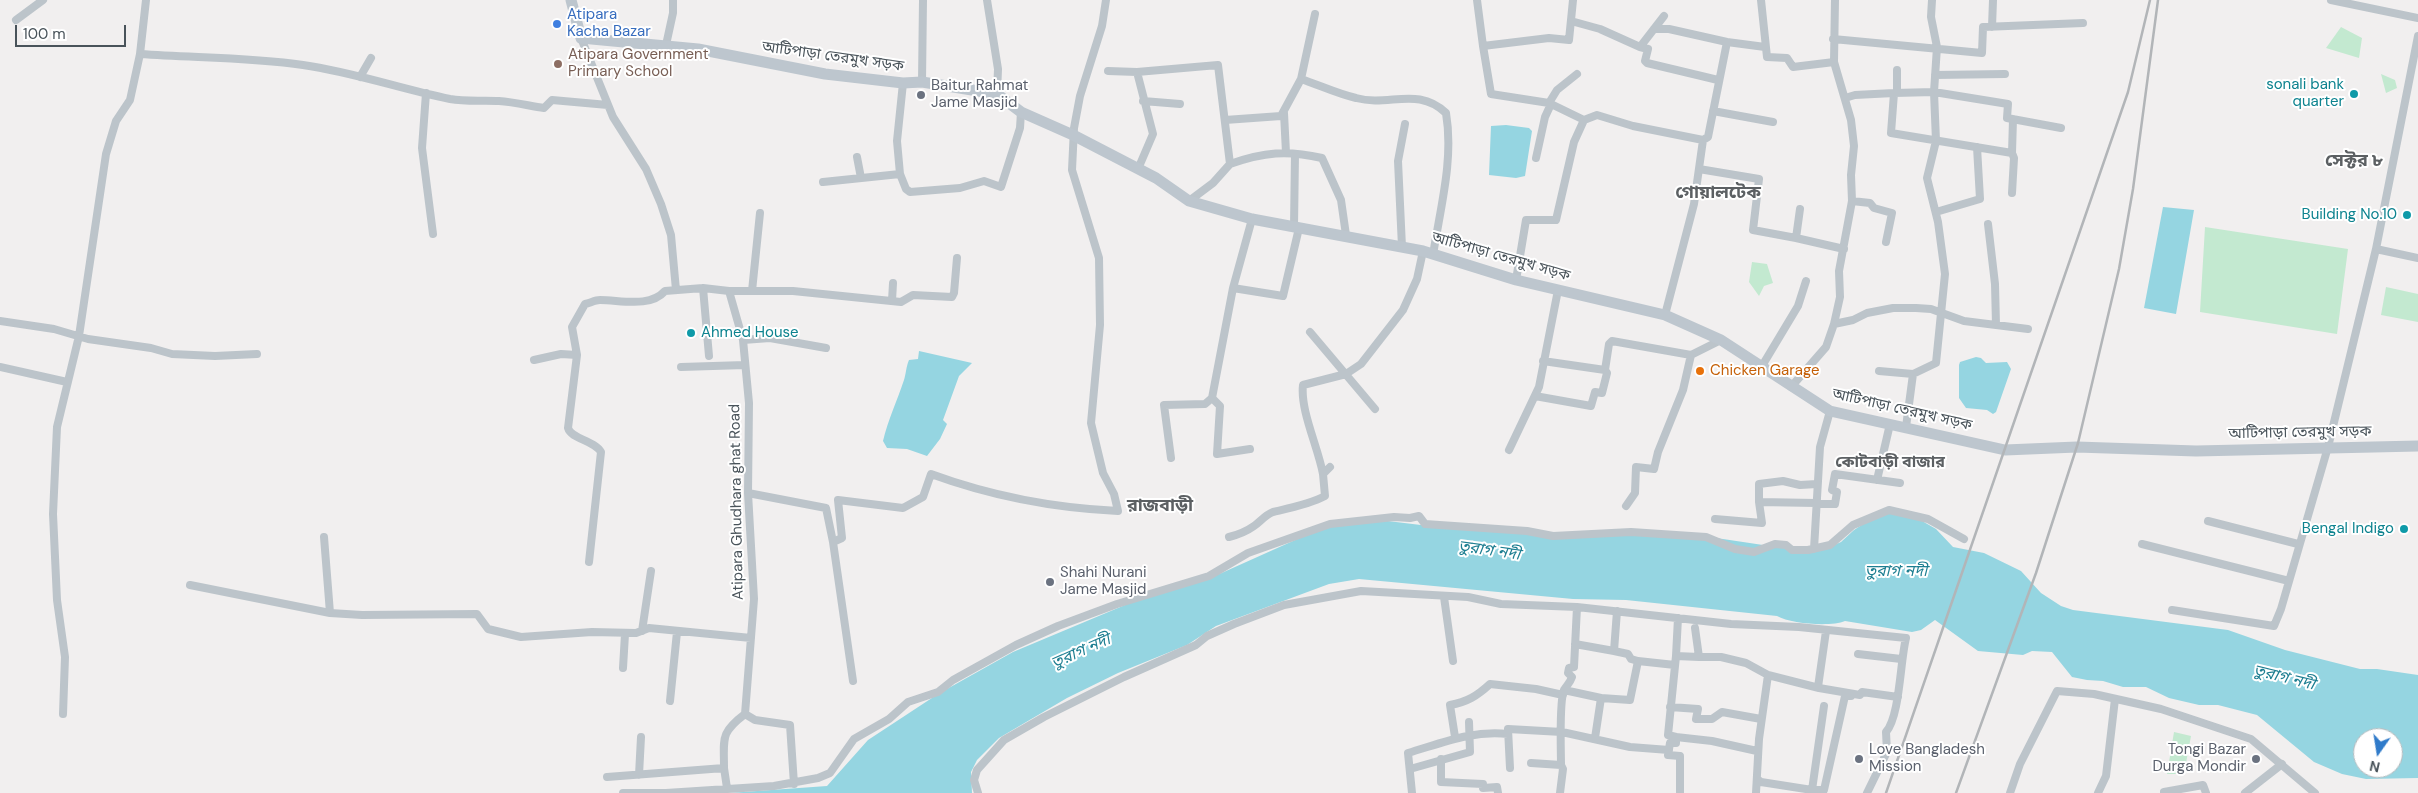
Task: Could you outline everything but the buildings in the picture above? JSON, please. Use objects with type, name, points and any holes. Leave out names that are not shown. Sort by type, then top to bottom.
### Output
[{"type":"main road","points":[[571,0],[581,38]]},
{"type":"main road","name":"আটিপাড়া তেরমুখ সড়ক","points":[[581,38],[666,46],[825,74],[903,83],[922,82],[997,94],[1021,112],[1073,134],[1156,178],[1189,201],[1252,219],[1346,235],[1428,253],[1516,280],[1665,316],[1721,340],[1830,412],[2006,450],[2077,447],[2196,451],[2328,446],[2418,446]]},
{"type":"street","points":[[16,20],[43,0]]},
{"type":"street","points":[[63,714],[65,657],[57,600],[54,472],[57,427],[78,336],[106,154],[116,121],[130,100],[140,54],[146,0]]},
{"type":"street","points":[[666,46],[673,14],[673,0]]},
{"type":"street","points":[[922,82],[923,0]]},
{"type":"street","points":[[987,0],[998,69],[997,94]]},
{"type":"street","points":[[838,500],[903,508],[923,497],[931,474],[984,491],[1073,509],[1118,511],[1114,494],[1103,473],[1091,423],[1101,301],[1099,258],[1072,170],[1073,134],[1080,96],[1102,26],[1106,0]]},
{"type":"street","points":[[1477,0],[1491,94],[1550,104],[1584,120]]},
{"type":"street","points":[[1483,46],[1549,38],[1570,40],[1573,0]]},
{"type":"street","points":[[1761,0],[1767,57],[1787,58],[1793,67],[1834,62]]},
{"type":"street","points":[[1791,387],[1826,347],[1834,324],[1840,297],[1839,271],[1852,201],[1851,175],[1854,146],[1845,98],[1834,62],[1835,0]]},
{"type":"street","points":[[1879,371],[1913,374],[1936,363],[1945,274],[1936,212],[1927,178],[1936,141],[1934,92],[1937,47],[1931,17],[1932,0]]},
{"type":"street","points":[[1992,27],[1994,0]]},
{"type":"street","points":[[2331,0],[2418,18]]},
{"type":"street","points":[[1225,120],[1277,118],[1284,113],[1301,79],[1315,14]]},
{"type":"street","points":[[1640,47],[1664,16]]},
{"type":"street","points":[[1571,21],[1600,29],[1648,49],[1645,61],[1647,63],[1718,80]]},
{"type":"street","points":[[1833,39],[1937,47],[1982,53],[1983,27],[2083,23]]},
{"type":"street","points":[[1654,29],[1682,31],[1727,42],[1765,47]]},
{"type":"street","points":[[2172,610],[2274,626],[2328,446],[2376,249],[2418,36]]},
{"type":"street","points":[[581,38],[608,105],[622,134],[646,169],[661,204],[671,235],[676,290]]},
{"type":"street","points":[[1516,280],[1526,220],[1556,220],[1574,142],[1579,127],[1584,120],[1595,115],[1633,126],[1703,140],[1708,137],[1727,42]]},
{"type":"street","points":[[140,54],[244,58],[304,65],[360,77],[388,86],[426,92],[451,99],[479,102],[499,101],[544,108],[551,100],[608,105]]},
{"type":"street","points":[[360,77],[371,58]]},
{"type":"street","points":[[1108,71],[1137,72],[1218,65],[1230,164]]},
{"type":"street","points":[[1897,70],[1891,133],[2012,153]]},
{"type":"street","points":[[1137,72],[1143,102],[1153,128],[1153,134],[1138,169]]},
{"type":"street","points":[[1536,158],[1545,117],[1550,104],[1557,90],[1577,74]]},
{"type":"street","points":[[1935,74],[2005,74]]},
{"type":"street","points":[[1229,537],[1253,527],[1273,512],[1284,511],[1303,503],[1314,502],[1325,496],[1323,474],[1317,446],[1302,398],[1303,385],[1346,374],[1361,364],[1403,310],[1428,253],[1446,174],[1448,128],[1446,113],[1431,102],[1424,99],[1358,99],[1301,79]]},
{"type":"street","points":[[903,83],[897,141],[900,174],[906,189],[910,192],[960,188],[984,181],[1001,187],[1020,128],[1021,112]]},
{"type":"street","points":[[426,92],[422,148],[433,234]]},
{"type":"street","points":[[1845,98],[1855,95],[1934,92],[2008,104],[2006,118],[2060,128]]},
{"type":"street","points":[[1143,102],[1180,104]]},
{"type":"street","points":[[1713,112],[1773,122]]},
{"type":"street","points":[[1233,288],[1283,296],[1296,228],[1290,153],[1284,113]]},
{"type":"street","points":[[2012,193],[2014,158],[2012,153],[2013,119]]},
{"type":"street","points":[[1402,247],[1398,161],[1405,124]]},
{"type":"street","points":[[1665,316],[1694,204],[1703,140]]},
{"type":"street","points":[[1936,212],[1980,199],[1977,147]]},
{"type":"street","points":[[1189,201],[1213,183],[1230,164],[1257,155],[1290,153],[1322,158],[1341,200],[1346,235]]},
{"type":"street","points":[[857,157],[861,178]]},
{"type":"street","points":[[1699,168],[1759,178],[1753,230],[1844,250]]},
{"type":"street","points":[[824,182],[900,174]]},
{"type":"street","points":[[1852,201],[1870,203],[1874,208],[1892,213],[1886,242]]},
{"type":"street","points":[[1796,238],[1800,209]]},
{"type":"street","points":[[752,291],[760,213]]},
{"type":"street","points":[[1172,458],[1164,405],[1205,404],[1212,398],[1233,288],[1252,219]]},
{"type":"street","points":[[1988,224],[1996,284],[1996,325]]},
{"type":"street","points":[[2376,249],[2418,258]]},
{"type":"street","points":[[589,562],[600,452],[596,446],[569,431],[577,355],[572,327],[585,304],[601,300],[629,302],[659,297],[665,291],[703,288],[729,291],[802,292],[901,302],[913,296],[954,295],[957,258]]},
{"type":"street","points":[[1762,366],[1798,306],[1806,281]]},
{"type":"street","points":[[892,301],[893,283]]},
{"type":"street","points":[[703,288],[709,356]]},
{"type":"street","points":[[1509,450],[1539,387],[1558,290]]},
{"type":"street","name":"Atipara Ghudhara ghat Road","points":[[729,291],[743,340],[749,403],[748,493],[754,599],[745,714]]},
{"type":"street","points":[[1834,324],[1853,320],[1867,313],[1893,308],[1916,308],[1942,312],[1964,321],[2028,329]]},
{"type":"street","points":[[0,321],[54,329],[78,336],[151,348],[172,354],[216,356],[257,354]]},
{"type":"street","points":[[1310,332],[1375,409]]},
{"type":"street","points":[[743,340],[770,338],[826,348]]},
{"type":"street","points":[[1534,396],[1591,406],[1595,392],[1602,393],[1607,373],[1604,370],[1610,341],[1691,355],[1721,340]]},
{"type":"street","points":[[534,360],[561,354],[577,355]]},
{"type":"street","points":[[1626,506],[1635,494],[1636,467],[1653,470],[1654,468],[1658,452],[1683,390],[1691,355]]},
{"type":"street","points":[[1543,361],[1604,370]]},
{"type":"street","points":[[681,366],[745,365]]},
{"type":"street","points":[[0,367],[67,382]]},
{"type":"street","points":[[1906,427],[1913,374]]},
{"type":"street","points":[[1212,398],[1220,406],[1217,454],[1250,448]]},
{"type":"street","points":[[1814,549],[1820,447],[1830,412]]},
{"type":"street","points":[[1877,480],[1890,424]]},
{"type":"street","points":[[1323,474],[1330,467]]},
{"type":"street","points":[[1759,502],[1835,504],[1837,492],[1832,490],[1836,474],[1900,483]]},
{"type":"street","points":[[1715,519],[1762,524],[1759,484],[1783,481],[1800,485],[1817,484]]},
{"type":"street","points":[[748,493],[783,498],[826,508],[833,507],[838,500]]},
{"type":"street","points":[[834,542],[842,538],[838,500]]},
{"type":"street","points":[[826,508],[834,542],[853,681]]},
{"type":"street","points":[[623,793],[666,793],[794,784],[830,774],[854,739],[888,719],[908,702],[938,692],[952,680],[1016,645],[1058,626],[1117,604],[1209,576],[1248,553],[1330,524],[1394,516],[1410,518],[1419,516],[1425,524],[1527,531],[1553,536],[1630,532],[1706,538],[1735,549],[1754,552],[1776,544],[1786,546],[1792,550],[1814,549],[1830,545],[1853,525],[1890,510],[1928,519],[1964,539]]},
{"type":"street","points":[[2208,521],[2298,544]]},
{"type":"street","points":[[324,537],[330,613]]},
{"type":"street","points":[[2142,544],[2289,581]]},
{"type":"street","points":[[642,631],[651,571]]},
{"type":"street","points":[[190,585],[330,613],[362,615],[477,614],[488,629],[521,637],[592,632],[625,634],[649,628],[751,638]]},
{"type":"street","points":[[978,793],[974,780],[977,770],[1004,740],[1124,677],[1196,645],[1207,636],[1234,624],[1284,605],[1361,591],[1468,597],[1501,604],[1577,607],[1731,624],[1906,638],[1901,659],[1898,697],[1891,726],[1886,732],[1887,752],[1867,793]]},
{"type":"street","points":[[1444,597],[1454,661]]},
{"type":"street","points":[[1560,793],[1563,769],[1561,765],[1564,693],[1572,677],[1568,673],[1569,668],[1574,667],[1577,607]]},
{"type":"street","points":[[1614,652],[1617,611]]},
{"type":"street","points":[[1678,618],[1668,735],[1712,741],[1758,751]]},
{"type":"street","points":[[1695,628],[1699,657]]},
{"type":"street","points":[[1818,687],[1826,631]]},
{"type":"street","points":[[670,701],[677,632]]},
{"type":"street","points":[[623,668],[625,634]]},
{"type":"street","points":[[1575,644],[1628,654],[1631,659],[1638,661],[1675,665]]},
{"type":"street","points":[[1858,654],[1901,659]]},
{"type":"street","points":[[1676,656],[1721,657],[1746,662],[1768,675],[1860,695]]},
{"type":"street","points":[[1455,737],[1450,705],[1463,703],[1477,696],[1490,684],[1630,700],[1638,661]]},
{"type":"street","points":[[1756,793],[1761,719],[1768,675]]},
{"type":"street","points":[[2010,793],[2020,764],[2057,691],[2094,694],[2169,712],[2251,739],[2315,793]]},
{"type":"street","points":[[1757,779],[1761,782],[1812,790],[1824,790],[1845,696],[1860,695],[1862,692],[1898,697]]},
{"type":"street","points":[[1595,738],[1601,698]]},
{"type":"street","points":[[2098,793],[2106,776],[2115,699]]},
{"type":"street","points":[[1812,790],[1824,706]]},
{"type":"street","points":[[1670,707],[1698,709],[1696,719],[1712,719],[1722,712],[1761,719]]},
{"type":"street","points":[[727,788],[724,768],[724,736],[732,724],[745,714],[754,720],[790,725],[794,784]]},
{"type":"street","points":[[1410,769],[1470,752],[1469,722]]},
{"type":"street","points":[[1510,768],[1508,729],[1562,732],[1630,746],[1669,750]]},
{"type":"street","points":[[1412,793],[1408,753],[1455,737],[1470,734],[1492,732],[1508,734]]},
{"type":"street","points":[[639,775],[641,737]]},
{"type":"street","points":[[1676,737],[1676,743],[1670,743],[1668,756],[1680,756],[1680,793]]},
{"type":"street","points":[[1441,759],[1442,782],[1483,784],[1484,788],[1497,787],[1498,793]]},
{"type":"street","points":[[1531,764],[1561,765]]},
{"type":"street","points":[[2244,793],[2282,764]]},
{"type":"street","points":[[607,777],[724,768]]},
{"type":"street","points":[[2164,792],[2203,785],[2206,793]]},
{"type":"green space","points":[[2341,27],[2362,38],[2359,58],[2326,48]]},
{"type":"green space","points":[[2381,74],[2395,80],[2397,88],[2386,93]]},
{"type":"green space","points":[[2205,227],[2348,249],[2337,334],[2200,312]]},
{"type":"green space","points":[[1752,262],[1767,264],[1773,283],[1764,286],[1759,296],[1749,282]]},
{"type":"green space","points":[[2386,287],[2418,294],[2418,322],[2381,315]]},
{"type":"green space","points":[[2174,732],[2191,736],[2184,774],[2167,774]]},
{"type":"water","points":[[1506,125],[1529,128],[1532,131],[1525,176],[1516,178],[1489,175],[1491,126]]},
{"type":"water","points":[[2163,207],[2194,210],[2176,314],[2144,308]]},
{"type":"water","points":[[919,351],[972,363],[959,376],[943,420],[947,424],[940,439],[927,456],[907,449],[887,448],[883,441],[909,360],[918,359]]},
{"type":"water","points":[[1976,357],[1981,358],[1986,363],[2007,362],[2011,369],[1996,412],[1993,414],[1987,410],[1966,408],[1959,398],[1960,362]]},
{"type":"water","name":"তুরাগ নদী","points":[[1903,510],[1936,529],[1953,547],[1984,553],[2021,571],[2041,593],[2061,606],[2073,610],[2228,630],[2285,650],[2360,669],[2377,669],[2418,675],[2418,778],[2366,779],[2361,778],[2403,778],[2403,728],[2353,728],[2353,776],[2342,774],[2314,762],[2257,715],[2218,705],[2199,705],[2169,698],[2146,687],[2123,687],[2103,681],[2072,677],[2052,652],[2032,651],[2023,655],[1978,651],[1935,620],[1921,630],[1912,632],[1845,621],[1830,624],[1811,624],[1783,619],[1777,616],[1626,600],[1573,599],[1359,579],[1329,584],[1216,626],[1187,645],[1118,673],[1067,698],[999,738],[977,760],[971,772],[972,793],[729,793],[827,786],[868,740],[938,694],[1013,652],[1137,600],[1206,580],[1313,532],[1363,518],[1429,526],[1561,534],[1683,533],[1803,551],[1825,549],[1841,542],[1854,530],[1883,511]]},
{"type":"railway","points":[[1886,793],[2128,92],[2150,0]]},
{"type":"railway","points":[[1956,793],[2036,573],[2078,443],[2119,269],[2133,189],[2158,0]]},
{"type":"place","name":"Atipara Kacha Bazar","points":[[557,24]]},
{"type":"place","name":"Atipara Government Primary School","points":[[558,64]]},
{"type":"place","name":"sonali bank quarter","points":[[2354,94]]},
{"type":"place","name":"Baitur Rahmat Jame Masjid","points":[[921,95]]},
{"type":"place","name":"Building No.10","points":[[2407,215]]},
{"type":"place","name":"Ahmed House","points":[[691,333]]},
{"type":"place","name":"Chicken Garage","points":[[1700,371]]},
{"type":"place","name":"Bengal Indigo","points":[[2404,529]]},
{"type":"place","name":"Shahi Nurani Jame Masjid","points":[[1050,582]]},
{"type":"place","name":"Love Bangladesh Mission","points":[[1859,759]]},
{"type":"place","name":"Tongi Bazar Durga Mondir","points":[[2256,759]]},
{"type":"district","name":"সেক্টর ৮","points":[[2354,161]]},
{"type":"district","name":"গোয়ালটেক","points":[[1718,193]]},
{"type":"district","name":"কোটবাড়ী বাজার","points":[[1890,463]]},
{"type":"district","name":"রাজবাড়ী","points":[[1160,506]]}]
